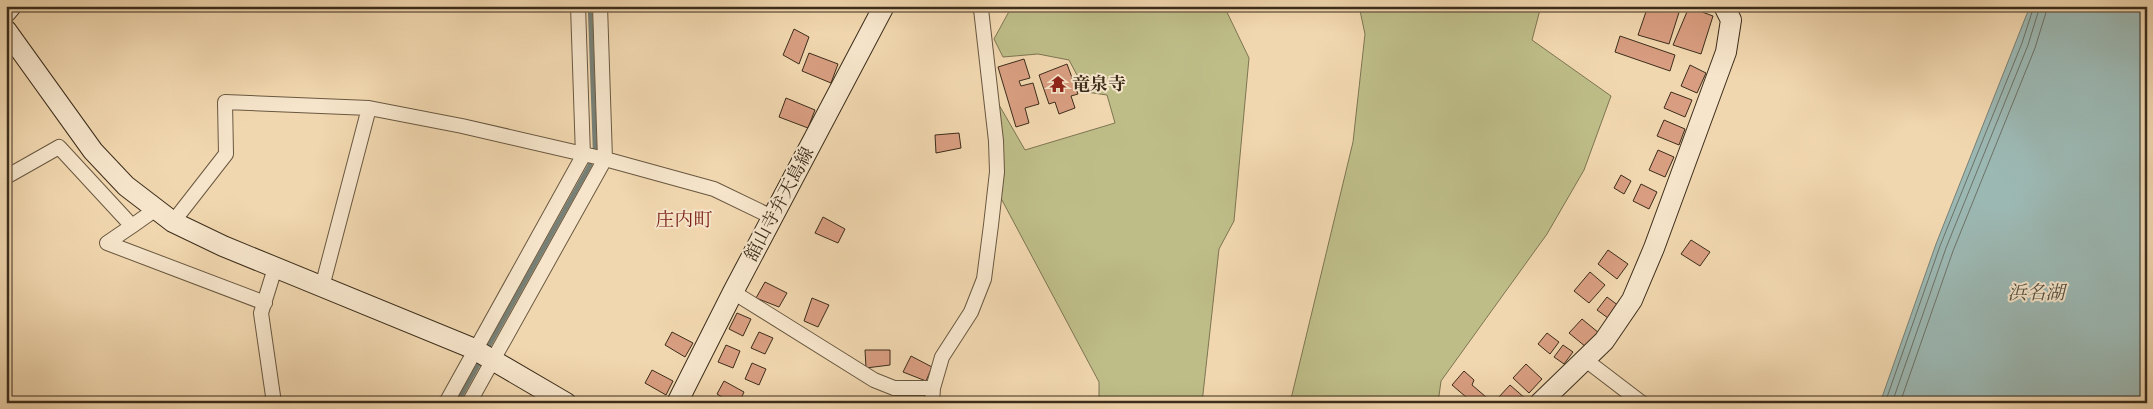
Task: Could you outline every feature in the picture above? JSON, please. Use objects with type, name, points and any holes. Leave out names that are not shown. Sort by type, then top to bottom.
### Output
[{"type":"street","points":[[6,12],[11,6]]},
{"type":"street","points":[[469,403],[484,354],[583,156],[578,6]]},
{"type":"street","points":[[446,403],[484,354],[605,159],[600,6]]},
{"type":"street","name":"舘山寺弁天島線","points":[[677,403],[732,292],[884,6]]},
{"type":"street","points":[[932,403],[933,388],[942,357],[971,312],[984,279],[991,225],[997,172],[996,140],[981,9],[977,6]]},
{"type":"street","points":[[1540,403],[1604,340],[1632,300],[1654,248],[1726,52],[1730,11]]},
{"type":"street","points":[[6,30],[93,151],[126,186],[173,222],[223,246],[484,354],[566,403]]},
{"type":"street","points":[[173,222],[226,154],[225,102],[369,108],[462,126],[583,156],[605,159],[714,189],[772,217]]},
{"type":"street","points":[[322,287],[369,108]]},
{"type":"street","points":[[6,177],[59,148],[132,226]]},
{"type":"street","points":[[156,209],[107,243],[265,302]]},
{"type":"street","points":[[274,403],[261,313],[275,268]]},
{"type":"street","points":[[732,292],[874,380],[894,388],[933,388]]},
{"type":"street","points":[[1584,358],[1642,403]]},
{"type":"shaded area","points":[[1012,6],[1224,6],[1249,58],[1234,221],[1219,249],[1202,403],[1099,403],[1099,382],[995,187],[991,91],[1025,150],[1115,123],[1107,95],[1086,92],[1069,60],[1038,54],[1003,57],[994,39]]},
{"type":"shaded area","points":[[1359,6],[1541,6],[1532,40],[1611,96],[1584,170],[1547,234],[1441,381],[1438,403],[1290,403],[1353,142],[1365,34]]},
{"type":"water","name":"浜名湖","points":[[2030,6],[2147,6],[2147,403],[1880,403],[1936,244]]},
{"type":"building","points":[[1648,6],[1681,6],[1669,44],[1638,35]]},
{"type":"building","points":[[1689,7],[1713,16],[1701,54],[1673,45]]},
{"type":"building","points":[[794,29],[809,37],[799,64],[783,55]]},
{"type":"building","points":[[1620,36],[1675,55],[1670,71],[1615,52]]},
{"type":"building","points":[[809,53],[838,64],[831,83],[802,71]]},
{"type":"building","points":[[1024,59],[1030,78],[1019,81],[1021,86],[1033,83],[1039,104],[1025,108],[1029,123],[1016,127],[998,67]]},
{"type":"building","name":"竜泉寺","points":[[1067,64],[1078,94],[1071,96],[1075,108],[1059,114],[1055,102],[1049,104],[1039,75]]},
{"type":"building","points":[[1690,65],[1706,73],[1697,93],[1681,86]]},
{"type":"building","points":[[1671,92],[1692,100],[1685,117],[1664,108]]},
{"type":"building","points":[[786,98],[815,110],[808,128],[779,117]]},
{"type":"building","points":[[1664,120],[1685,129],[1679,145],[1657,136]]},
{"type":"building","points":[[959,133],[961,148],[936,153],[935,135]]},
{"type":"building","points":[[1658,150],[1674,157],[1665,177],[1649,170]]},
{"type":"building","points":[[1621,175],[1631,181],[1624,194],[1614,188]]},
{"type":"building","points":[[1641,184],[1657,192],[1649,209],[1633,201]]},
{"type":"building","points":[[823,217],[845,229],[838,243],[815,233]]},
{"type":"building","points":[[1691,240],[1710,252],[1700,266],[1681,254]]},
{"type":"building","points":[[1608,250],[1628,264],[1617,279],[1598,264]]},
{"type":"building","points":[[1590,272],[1605,285],[1589,303],[1574,291]]},
{"type":"building","points":[[765,282],[787,293],[779,307],[756,298]]},
{"type":"building","points":[[1607,297],[1619,306],[1608,318],[1597,310]]},
{"type":"building","points":[[812,298],[829,305],[818,327],[804,321]]},
{"type":"building","points":[[737,313],[751,319],[743,336],[729,329]]},
{"type":"building","points":[[1582,319],[1599,333],[1586,347],[1569,333]]},
{"type":"building","points":[[672,332],[693,343],[685,357],[665,345]]},
{"type":"building","points":[[759,332],[773,338],[765,354],[751,348]]},
{"type":"building","points":[[1547,333],[1559,342],[1550,354],[1538,344]]},
{"type":"building","points":[[726,345],[740,351],[733,368],[718,362]]},
{"type":"building","points":[[1563,345],[1573,352],[1564,364],[1554,357]]},
{"type":"building","points":[[865,350],[890,350],[890,365],[866,368]]},
{"type":"building","points":[[911,356],[932,367],[926,381],[903,372]]},
{"type":"building","points":[[752,363],[766,369],[759,385],[745,379]]},
{"type":"building","points":[[1526,364],[1542,379],[1529,393],[1513,378]]},
{"type":"building","points":[[652,370],[673,381],[666,395],[645,383]]},
{"type":"building","points":[[1464,371],[1474,380],[1472,385],[1493,403],[1473,403],[1452,385]]},
{"type":"building","points":[[724,381],[744,392],[739,403],[732,403],[717,394]]},
{"type":"building","points":[[1510,385],[1526,399],[1523,403],[1501,403],[1497,399]]},
{"type":"waterway","points":[[590,6],[595,149]]},
{"type":"waterway","points":[[486,351],[590,165]]},
{"type":"waterway","points":[[457,403],[481,360]]},
{"type":"place","name":"竜泉寺","points":[[1058,84]]},
{"type":"district","name":"庄内町","points":[[684,219]]}]
